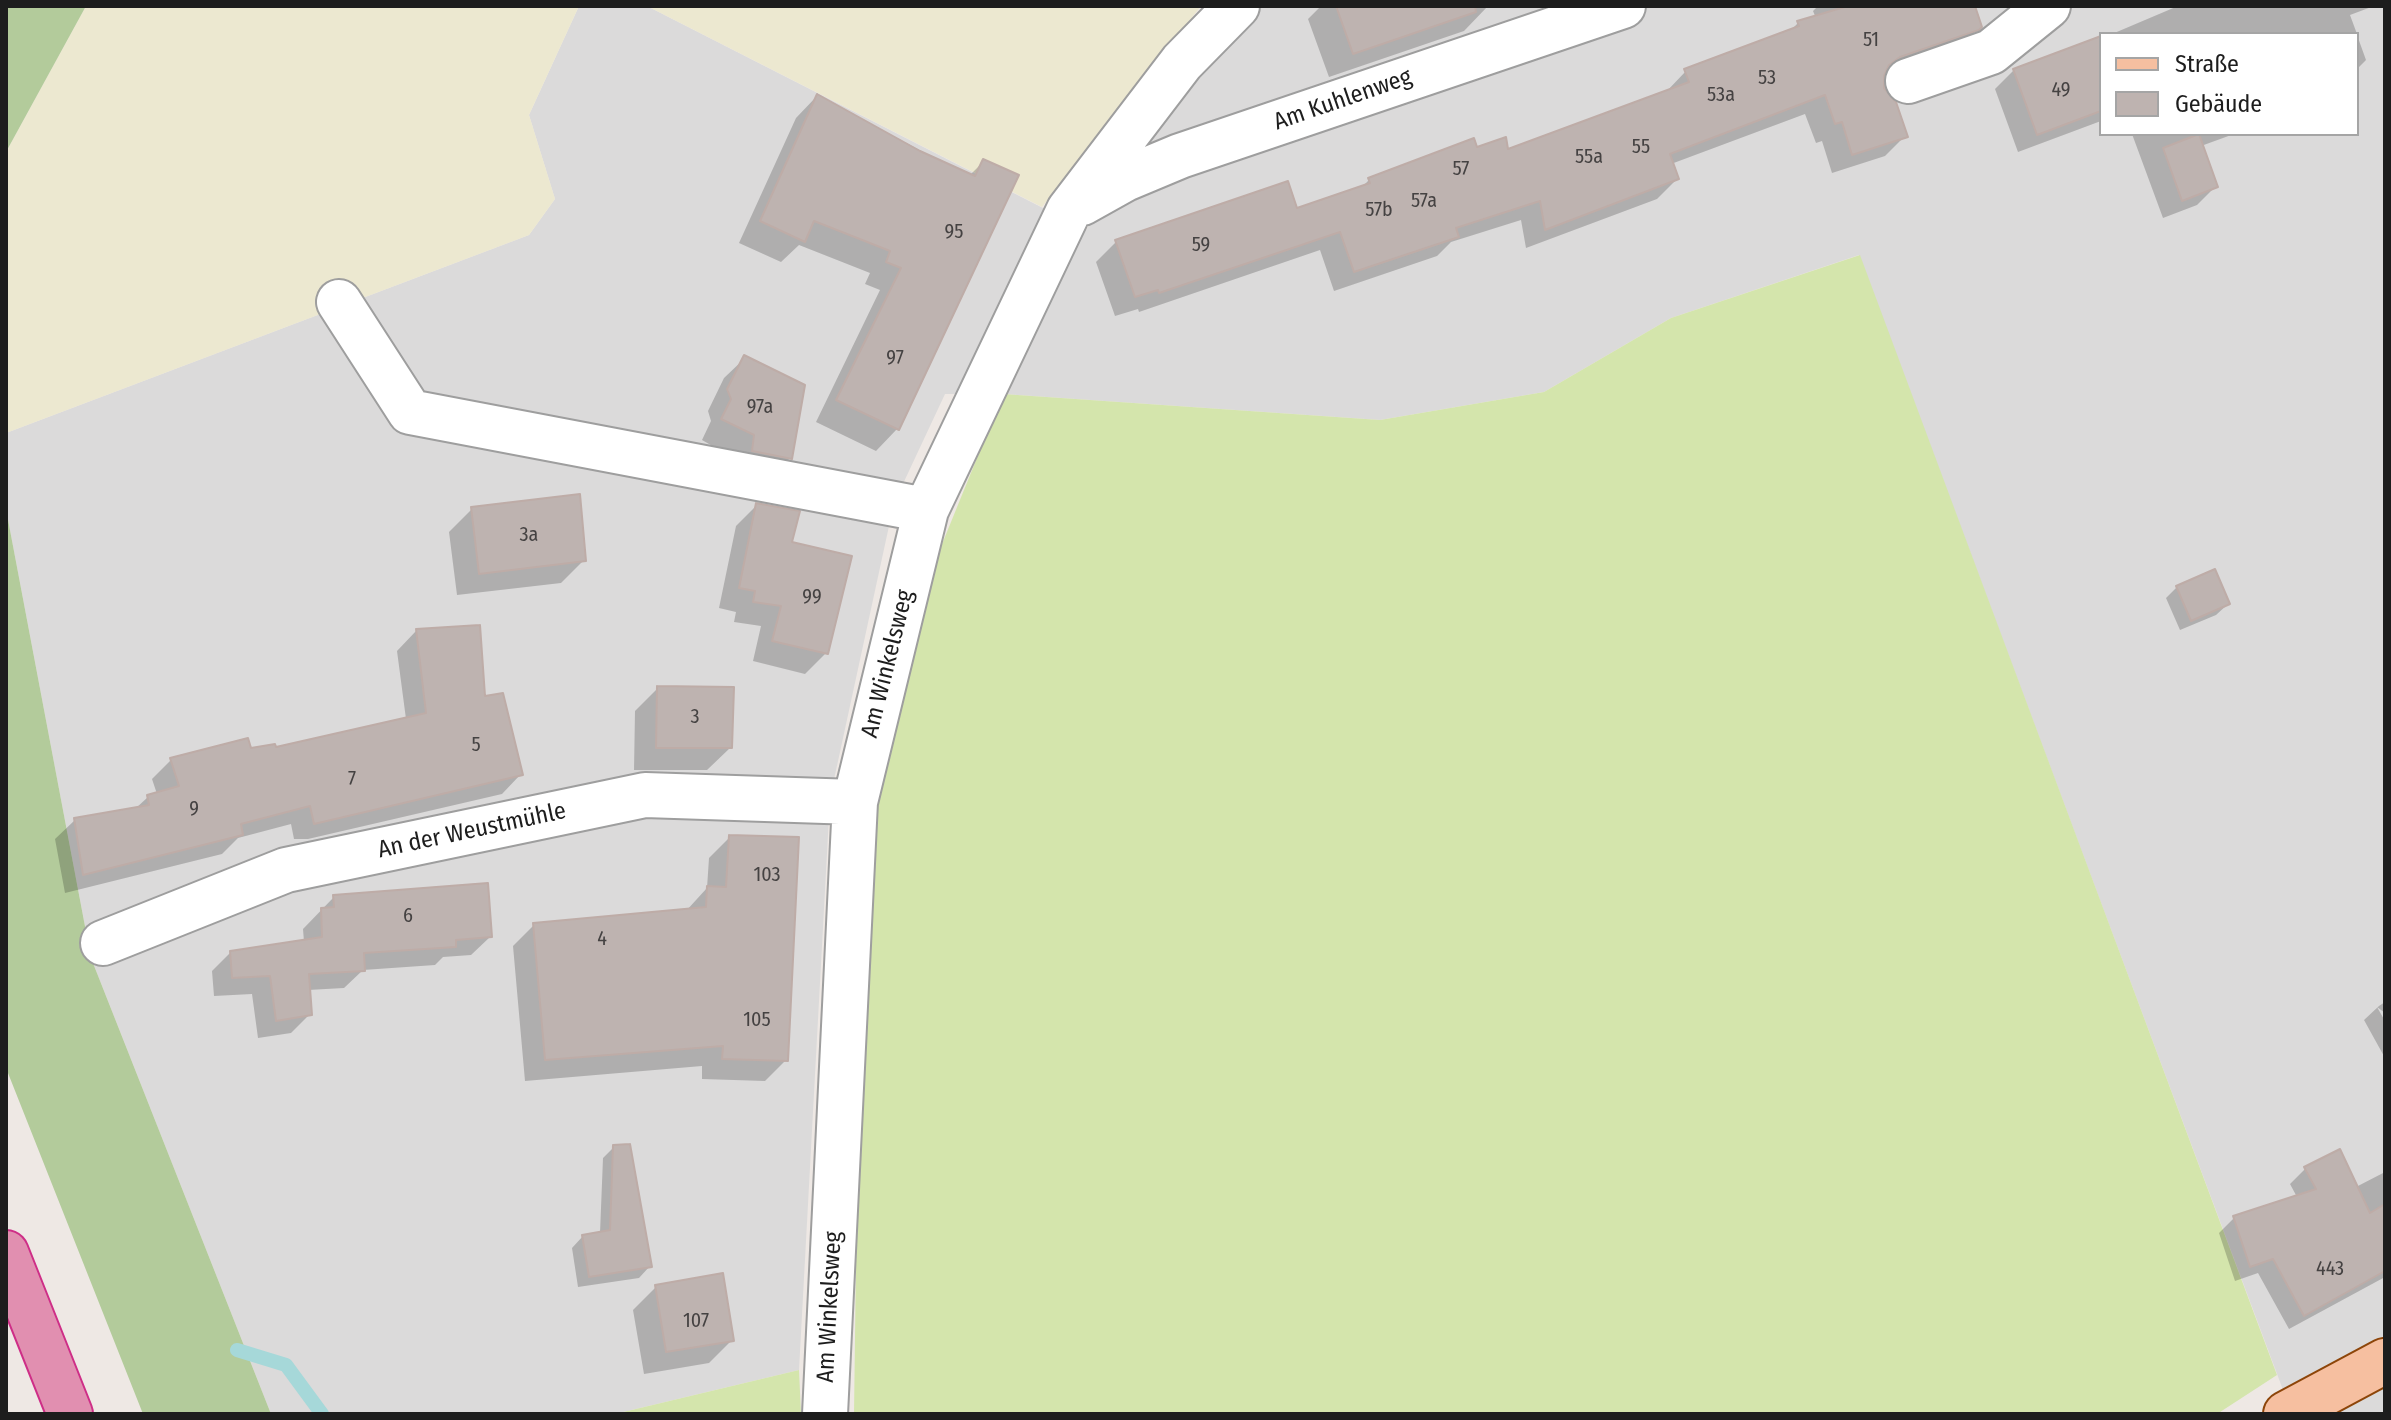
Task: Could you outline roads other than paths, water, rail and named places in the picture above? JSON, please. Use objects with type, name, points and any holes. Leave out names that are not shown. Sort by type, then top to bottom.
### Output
[{"type":"highway","points":[[6,1253],[70,1414]]},
{"type":"main road","points":[[2286,1414],[2385,1361]]},
{"type":"street","name":"Am Winkelsweg","points":[[825,1414],[855,802],[926,510],[1069,210],[1182,62],[1237,6]]},
{"type":"street","name":"Am Kuhlenweg","points":[[1069,210],[1125,179],[1180,156],[1623,6]]},
{"type":"street","points":[[1908,81],[1991,52],[2048,6]]},
{"type":"street","points":[[339,302],[410,412],[926,510]]},
{"type":"street","name":"An der Weustmühle","points":[[103,943],[286,870],[645,795],[855,802]]},
{"type":"waterway","points":[[237,1350],[286,1365],[322,1414]]}]
